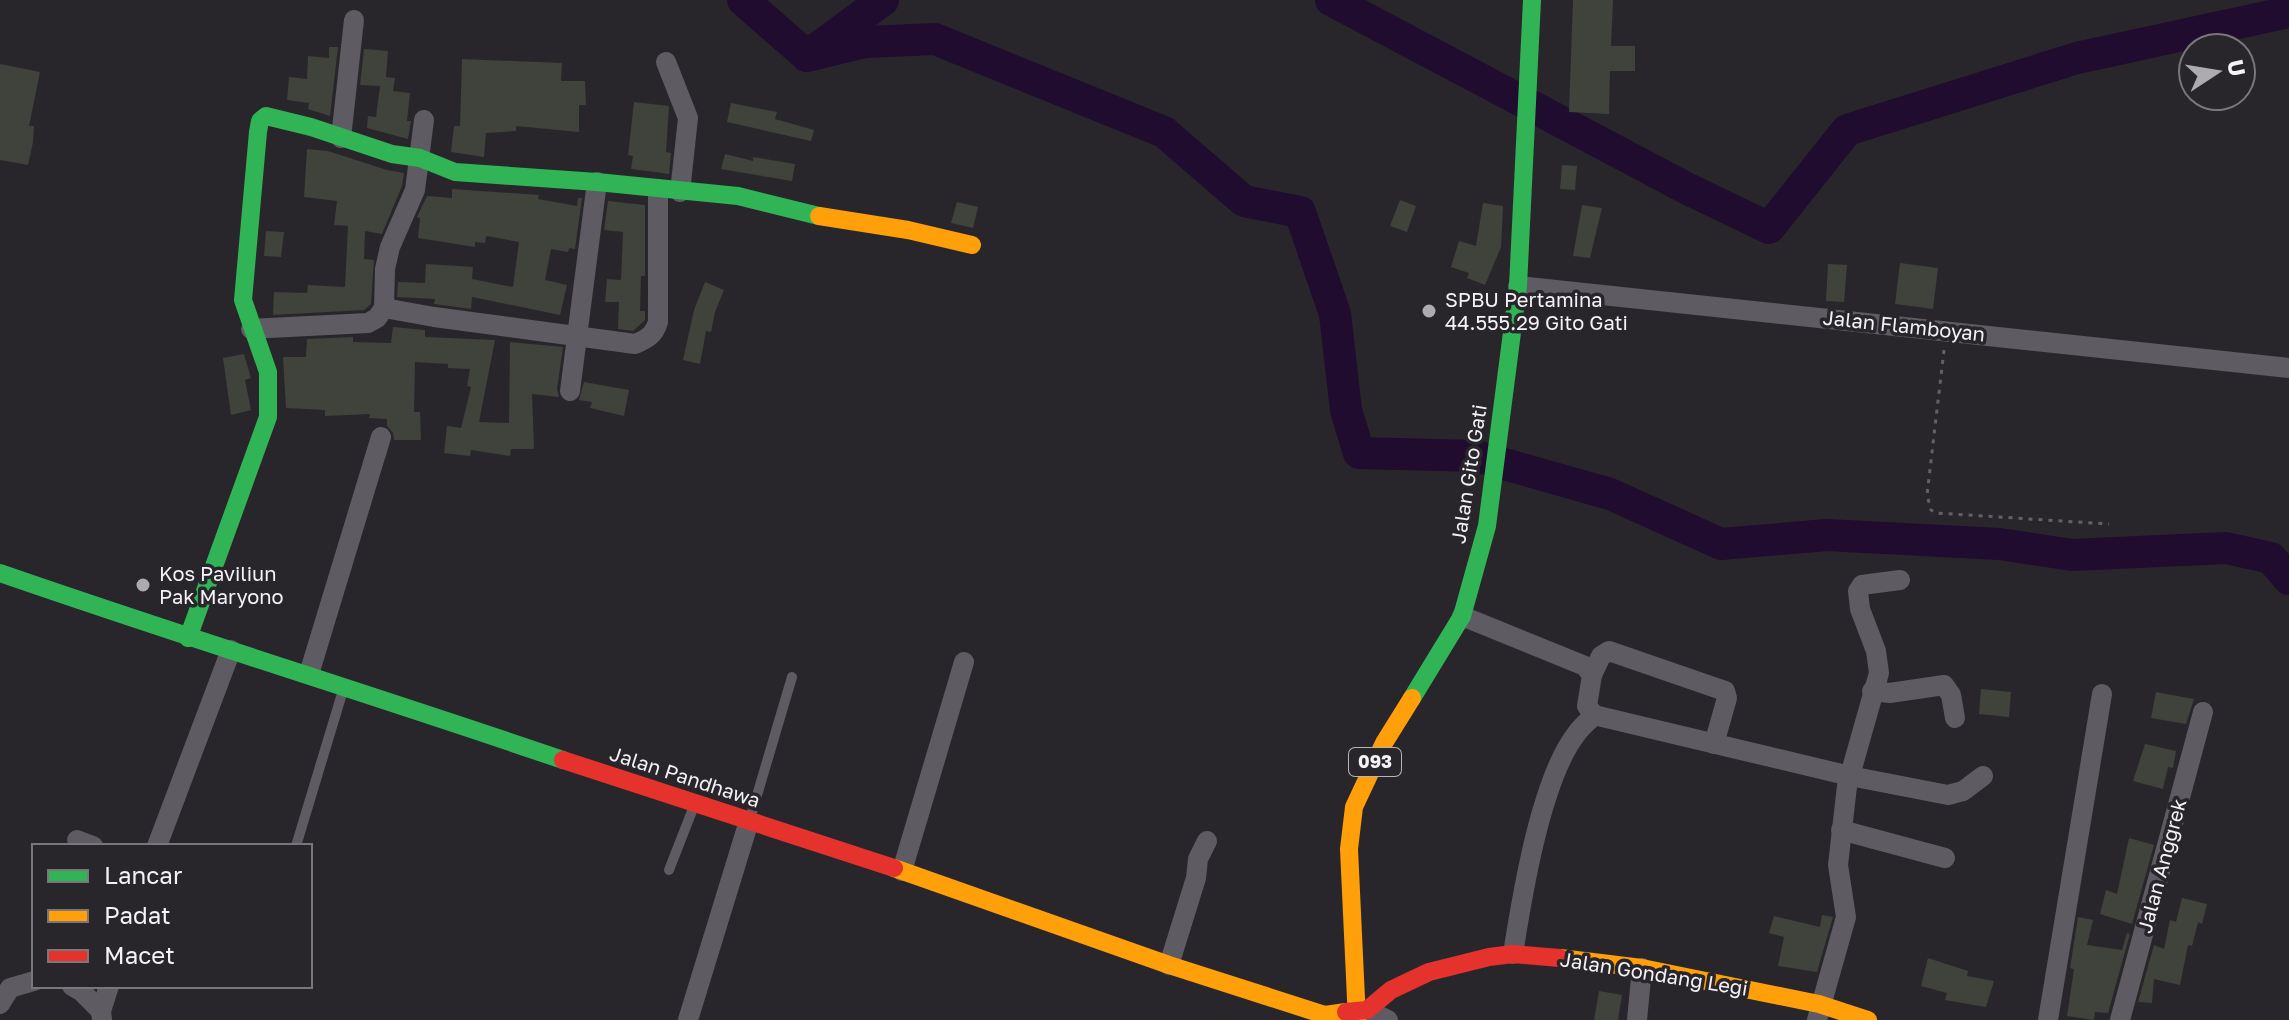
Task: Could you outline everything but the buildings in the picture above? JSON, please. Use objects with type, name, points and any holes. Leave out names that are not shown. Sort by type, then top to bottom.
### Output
[{"type":"street","name":"Jalan Gito Gati","points":[[1360,1014],[1349,849],[1354,807],[1384,743],[1462,616],[1487,526],[1518,286],[1532,0]]},
{"type":"street","points":[[341,138],[354,20]]},
{"type":"street","points":[[666,62],[688,118],[680,192]]},
{"type":"street","points":[[188,638],[268,417],[270,386],[267,367],[243,300],[260,121],[266,116],[392,154],[420,158],[455,172],[738,196],[817,216],[908,230],[972,245]]},
{"type":"street","points":[[251,329],[368,323],[377,318],[384,308],[385,269],[390,247],[415,190],[424,120]]},
{"type":"street","points":[[570,391],[597,182]]},
{"type":"street","points":[[384,308],[635,344],[647,339],[658,322],[658,189]]},
{"type":"street","name":"Jalan Flamboyan","points":[[1518,286],[2289,368]]},
{"type":"street","points":[[309,674],[381,437]]},
{"type":"street","name":"Jalan Pandhawa","points":[[0,573],[188,638],[344,685],[902,871],[1169,965],[1325,1015],[1360,1014]]},
{"type":"street","points":[[1818,1012],[1846,917],[1838,865],[1841,830],[1850,776],[1879,673],[1878,660],[1860,609],[1858,591],[1862,585],[1900,580]]},
{"type":"street","points":[[1462,616],[1585,666],[1592,675]]},
{"type":"street","points":[[158,844],[231,650]]},
{"type":"street","points":[[1714,744],[1727,698],[1725,691],[1609,651],[1601,656],[1592,675],[1587,706],[1594,715],[1714,744],[1850,776],[1948,795],[1969,787],[1983,776]]},
{"type":"street","points":[[902,871],[964,662]]},
{"type":"street","points":[[1872,691],[1890,693],[1944,685],[1951,695],[1955,718]]},
{"type":"street","points":[[2048,1020],[2102,694]]},
{"type":"street","name":"Jalan Anggrek","points":[[2120,1020],[2203,712]]},
{"type":"street","points":[[1513,954],[1524,888],[1550,789],[1576,733],[1594,715]]},
{"type":"street","points":[[688,1020],[749,821]]},
{"type":"street","points":[[1841,830],[1945,858]]},
{"type":"street","points":[[1169,965],[1196,878],[1198,859],[1207,841]]},
{"type":"street","name":"Jalan Gondang Legi","points":[[1360,1014],[1391,990],[1429,972],[1513,954],[1642,968],[1818,1012],[1868,1020]]},
{"type":"street","points":[[1637,1020],[1642,968]]},
{"type":"street","points":[[0,1004],[10,988],[32,982]]},
{"type":"street","points":[[76,988],[102,1015]]},
{"type":"street","points":[[102,1015],[109,988]]},
{"type":"street","points":[[1360,1014],[1388,1020]]},
{"type":"lane","points":[[749,821],[792,677]]},
{"type":"lane","points":[[297,844],[344,685]]},
{"type":"lane","points":[[669,870],[695,804]]},
{"type":"path","points":[[1946,331],[1927,495],[1931,510],[1936,513],[2109,524]]},
{"type":"waterway","points":[[743,0],[807,56],[883,0]]},
{"type":"waterway","points":[[1331,0],[1686,188],[1769,228],[1847,130],[2077,58],[2289,12]]},
{"type":"waterway","points":[[807,56],[865,42],[935,39],[1164,132],[1244,201],[1300,212],[1335,314],[1346,410],[1359,453],[1476,456],[1610,494],[1721,544],[1827,535],[2000,544],[2072,555],[2226,548],[2271,558],[2289,579]]},
{"type":"traffic: fast","points":[[1412,698],[1462,616],[1487,526],[1518,286],[1532,0]]},
{"type":"traffic: fast","points":[[188,638],[268,417],[268,372],[243,300],[258,132],[260,121],[266,116],[311,127],[392,154],[420,158],[455,172],[738,196],[819,216]]},
{"type":"traffic: fast","points":[[0,573],[563,760]]},
{"type":"traffic: slow","points":[[819,216],[908,230],[972,245]]},
{"type":"traffic: slow","points":[[1357,1020],[1349,849],[1354,807],[1384,743],[1412,698]]},
{"type":"traffic: slow","points":[[894,868],[1169,965],[1325,1015],[1346,1012]]},
{"type":"traffic: slow","points":[[1560,958],[1642,968],[1819,1004],[1868,1020]]},
{"type":"traffic: jam","points":[[563,760],[894,868]]},
{"type":"traffic: jam","points":[[1346,1012],[1367,1010],[1391,990],[1429,972],[1513,954],[1560,958]]},
{"type":"place","name":"SPBU Pertamina 44.555.29 Gito Gati","points":[[1429,311]]},
{"type":"place","name":"Kos Paviliun Pak Maryono","points":[[143,585]]}]
